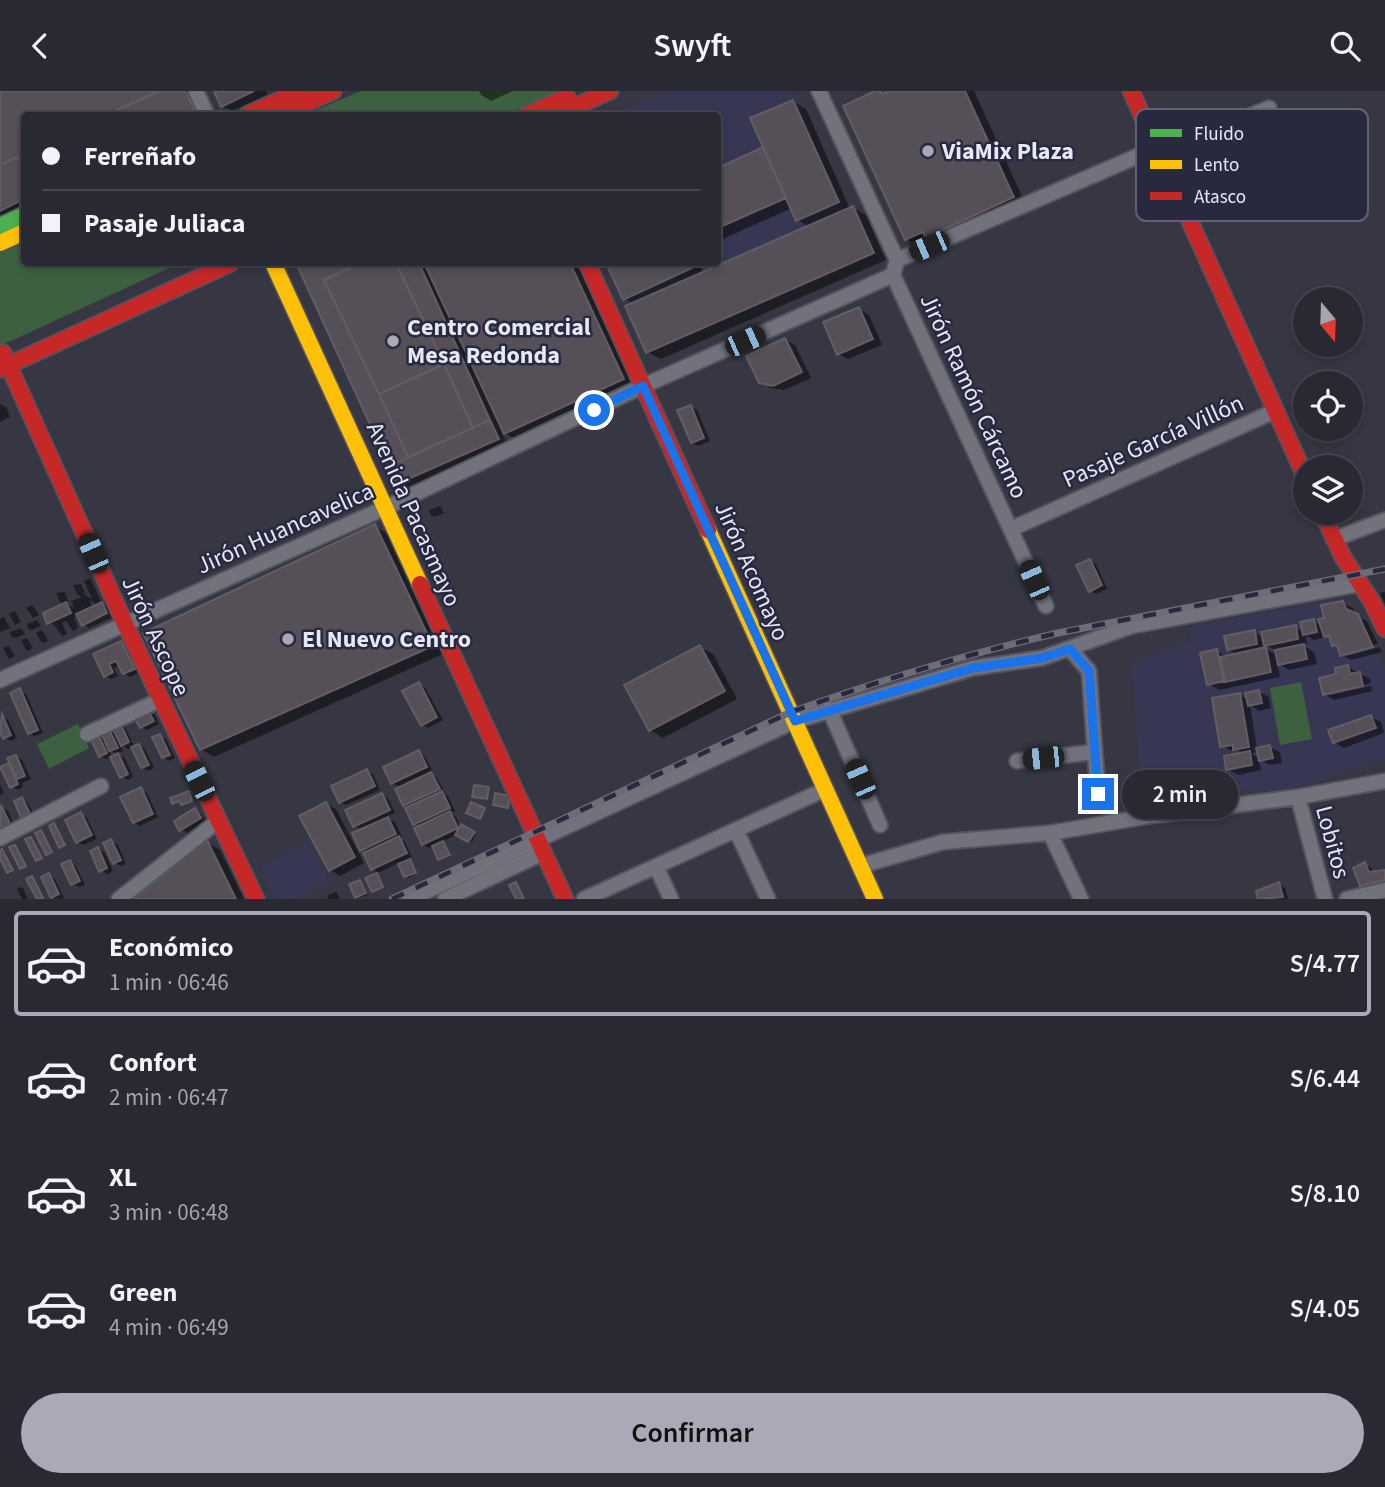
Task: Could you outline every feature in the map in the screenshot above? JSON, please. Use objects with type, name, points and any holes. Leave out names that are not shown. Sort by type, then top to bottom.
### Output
[{"type":"street","points":[[196,91],[206,112]]},
{"type":"street","points":[[254,112],[301,91]]},
{"type":"street","points":[[286,112],[333,91]]},
{"type":"street","points":[[534,112],[581,91]]},
{"type":"street","points":[[563,112],[610,91]]},
{"type":"street","points":[[819,91],[897,260],[1136,157]]},
{"type":"street","points":[[1131,91],[1139,109]]},
{"type":"street","points":[[0,226],[21,216]]},
{"type":"street","points":[[1189,221],[1295,455]]},
{"type":"street","points":[[0,243],[21,233]]},
{"type":"street","name":"Jirón Ramón Cárcamo","points":[[897,260],[893,275],[1046,605]]},
{"type":"street","points":[[3,360],[193,266]]},
{"type":"street","points":[[3,360],[224,266]]},
{"type":"street","name":"Avenida Pacasmayo","points":[[275,266],[540,846],[560,897]]},
{"type":"street","name":"Jirón Acomayo","points":[[588,266],[874,899]]},
{"type":"street","name":"Jirón Huancavelica","points":[[0,680],[387,507],[643,386],[893,275]]},
{"type":"street","name":"Jirón Ascope","points":[[3,360],[160,700],[256,899]]},
{"type":"street","name":"Pasaje García Villón","points":[[1011,529],[1275,411]]},
{"type":"street","points":[[1334,539],[1385,520]]},
{"type":"street","points":[[1328,525],[1348,568],[1385,629]]},
{"type":"street","points":[[445,899],[540,846],[795,721],[829,709],[973,668],[1042,658],[1132,626],[1164,618],[1360,584]]},
{"type":"street","points":[[1070,649],[1089,671],[1098,794]]},
{"type":"street","points":[[88,734],[160,700]]},
{"type":"street","points":[[829,709],[880,825]]},
{"type":"street","points":[[1017,761],[1094,752]]},
{"type":"street","points":[[860,866],[943,842],[1050,833],[1149,816],[1297,797],[1385,781]]},
{"type":"street","points":[[0,838],[101,786]]},
{"type":"street","points":[[584,899],[826,789]]},
{"type":"street","name":"Lobitos","points":[[1297,797],[1325,899]]},
{"type":"street","points":[[119,899],[218,821]]},
{"type":"street","points":[[736,830],[768,899]]},
{"type":"street","points":[[1050,833],[1081,899]]},
{"type":"street","points":[[410,899],[540,846]]},
{"type":"street","points":[[656,866],[671,899]]},
{"type":"street","points":[[1347,899],[1385,890]]},
{"type":"shaded area","points":[[667,91],[796,91],[793,100],[838,202],[853,206],[874,253],[646,353],[607,266],[721,266],[721,112],[618,112]]},
{"type":"shaded area","points":[[1344,598],[1348,606],[1359,612],[1385,668],[1385,758],[1294,788],[1142,798],[1131,663],[1190,641],[1188,627]]},
{"type":"shaded area","points":[[310,841],[329,882],[293,899],[276,899],[260,865]]},
{"type":"green space","points":[[361,91],[559,91],[513,112],[311,112]]},
{"type":"green space","points":[[21,241],[21,266],[173,266],[0,346],[0,251]]},
{"type":"green space","points":[[1301,682],[1312,739],[1280,745],[1270,688]]},
{"type":"green space","points":[[78,724],[89,748],[49,769],[37,744]]},
{"type":"building","points":[[0,91],[159,91],[113,112],[21,112],[21,155],[0,165]]},
{"type":"building","points":[[159,91],[185,91],[196,112],[113,112]]},
{"type":"building","points":[[214,91],[254,91],[221,107]]},
{"type":"building","name":"ViaMix Plaza","points":[[875,91],[882,94],[888,91],[965,91],[1014,197],[925,238],[923,232],[905,240],[843,106]]},
{"type":"building","points":[[793,100],[839,202],[796,221],[750,118]]},
{"type":"building","points":[[763,147],[786,198],[721,227],[721,167]]},
{"type":"building","points":[[21,155],[21,200],[0,211],[0,165]]},
{"type":"building","points":[[853,206],[874,253],[646,353],[625,306]]},
{"type":"building","name":"Centro Comercial Mesa Redonda","points":[[297,266],[420,266],[490,420],[389,466]]},
{"type":"building","points":[[354,266],[397,266],[444,364],[379,394],[324,280]]},
{"type":"building","points":[[425,266],[571,266],[624,379],[504,434]]},
{"type":"building","points":[[607,266],[691,266],[692,268],[623,300]]},
{"type":"building","points":[[859,307],[873,339],[837,355],[823,322]]},
{"type":"building","points":[[785,338],[802,372],[773,386],[759,383],[746,356]]},
{"type":"building","points":[[444,364],[473,428],[408,457],[379,394]]},
{"type":"building","points":[[691,405],[704,438],[691,443],[677,410]]},
{"type":"building","points":[[490,420],[499,439],[397,484],[389,466]]},
{"type":"building","name":"El Nuevo Centro","points":[[375,524],[433,646],[200,750],[143,633]]},
{"type":"building","points":[[1090,559],[1102,585],[1089,592],[1076,565]]},
{"type":"building","points":[[1343,601],[1346,609],[1358,614],[1373,647],[1340,656],[1337,645],[1332,646],[1329,636],[1324,637],[1318,619],[1324,618],[1321,605]]},
{"type":"building","points":[[66,602],[71,613],[47,624],[43,613]]},
{"type":"building","points":[[102,602],[107,613],[82,626],[76,614]]},
{"type":"building","points":[[1314,619],[1317,632],[1303,635],[1300,622]]},
{"type":"building","points":[[1296,625],[1298,639],[1264,646],[1261,632]]},
{"type":"building","points":[[1255,630],[1257,644],[1227,650],[1224,636]]},
{"type":"building","points":[[121,641],[135,669],[123,674],[116,661],[109,664],[113,672],[104,677],[93,654]]},
{"type":"building","points":[[1304,644],[1307,659],[1278,665],[1275,650]]},
{"type":"building","points":[[700,645],[725,691],[649,731],[624,685]]},
{"type":"building","points":[[1266,647],[1271,672],[1225,682],[1220,657]]},
{"type":"building","points":[[1217,649],[1224,681],[1207,685],[1200,653]]},
{"type":"building","points":[[1348,665],[1350,674],[1360,672],[1363,686],[1323,695],[1319,678],[1336,674],[1335,668]]},
{"type":"building","points":[[419,682],[437,717],[421,726],[402,691]]},
{"type":"building","points":[[20,688],[38,730],[28,734],[10,693]]},
{"type":"building","points":[[1259,690],[1262,703],[1248,706],[1245,693]]},
{"type":"building","points":[[1240,693],[1249,747],[1233,750],[1233,745],[1220,747],[1212,698]]},
{"type":"building","points":[[147,709],[154,721],[140,728],[133,716]]},
{"type":"building","points":[[2,714],[11,735],[3,739],[0,732]]},
{"type":"building","points":[[1371,715],[1376,728],[1333,743],[1328,730]]},
{"type":"building","points":[[119,721],[129,742],[121,746],[111,725]]},
{"type":"building","points":[[108,727],[118,748],[109,751],[100,730]]},
{"type":"building","points":[[97,732],[107,753],[99,757],[89,736]]},
{"type":"building","points":[[160,734],[170,755],[162,758],[152,737]]},
{"type":"building","points":[[139,744],[149,765],[141,768],[131,747]]},
{"type":"building","points":[[1270,745],[1273,758],[1259,761],[1256,748]]},
{"type":"building","points":[[419,750],[427,767],[391,784],[383,767]]},
{"type":"building","points":[[1250,751],[1252,765],[1226,770],[1224,756]]},
{"type":"building","points":[[118,753],[128,774],[120,778],[110,757]]},
{"type":"building","points":[[16,755],[25,776],[17,779],[7,758]]},
{"type":"building","points":[[9,763],[18,784],[10,788],[0,767]]},
{"type":"building","points":[[367,769],[375,786],[339,803],[331,786]]},
{"type":"building","points":[[431,772],[440,789],[403,806],[395,789]]},
{"type":"building","points":[[474,785],[489,787],[487,799],[472,797]]},
{"type":"building","points":[[141,787],[153,814],[133,823],[120,797]]},
{"type":"building","points":[[189,791],[192,801],[181,805],[180,801],[172,804],[170,798]]},
{"type":"building","points":[[442,791],[450,808],[413,825],[405,808]]},
{"type":"building","points":[[382,793],[390,810],[353,827],[345,810]]},
{"type":"building","points":[[495,793],[510,796],[508,808],[493,805]]},
{"type":"building","points":[[22,797],[32,818],[23,822],[14,801]]},
{"type":"building","points":[[326,802],[355,857],[329,871],[299,816]]},
{"type":"building","points":[[471,802],[485,808],[480,819],[466,813]]},
{"type":"building","points":[[1,805],[11,826],[3,830],[0,824]]},
{"type":"building","points":[[195,808],[201,818],[179,831],[174,821]]},
{"type":"building","points":[[450,811],[458,828],[422,845],[414,828]]},
{"type":"building","points":[[81,812],[92,835],[76,843],[65,820]]},
{"type":"building","points":[[388,817],[396,834],[360,851],[352,833]]},
{"type":"building","points":[[54,823],[65,845],[59,848],[49,826]]},
{"type":"building","points":[[461,824],[475,832],[468,842],[455,835]]},
{"type":"building","points":[[41,830],[52,852],[46,855],[35,833]]},
{"type":"building","points":[[399,836],[407,853],[371,870],[363,853]]},
{"type":"building","points":[[31,837],[42,858],[36,861],[25,839]]},
{"type":"building","points":[[111,839],[121,860],[113,864],[103,843]]},
{"type":"building","points":[[207,840],[236,899],[133,899]]},
{"type":"building","points":[[443,841],[450,855],[438,860],[432,846]]},
{"type":"building","points":[[15,845],[26,866],[20,869],[9,847]]},
{"type":"building","points":[[98,847],[107,868],[99,872],[90,851]]},
{"type":"building","points":[[2,849],[13,870],[7,873],[0,859]]},
{"type":"building","points":[[410,859],[416,873],[404,877],[398,864]]},
{"type":"building","points":[[70,860],[80,881],[71,885],[61,864]]},
{"type":"building","points":[[1365,862],[1369,872],[1385,870],[1385,880],[1360,886],[1353,868]]},
{"type":"building","points":[[49,873],[59,894],[51,898],[41,877]]},
{"type":"building","points":[[377,873],[383,887],[372,892],[365,878]]},
{"type":"building","points":[[32,876],[43,898],[37,899],[26,879]]},
{"type":"building","points":[[360,880],[366,893],[355,898],[349,884]]},
{"type":"building","points":[[516,882],[524,899],[516,899],[509,885]]},
{"type":"building","points":[[1279,882],[1283,897],[1258,899],[1256,891]]},
{"type":"railway","points":[[392,899],[791,712],[857,690],[956,659],[1058,633],[1385,569]]},
{"type":"traffic: fast","points":[[0,226],[21,216]]},
{"type":"traffic: slow","points":[[0,243],[21,233]]},
{"type":"traffic: slow","points":[[274,266],[420,584]]},
{"type":"traffic: slow","points":[[708,530],[875,899]]},
{"type":"traffic: jam","points":[[254,112],[301,91]]},
{"type":"traffic: jam","points":[[286,112],[333,91]]},
{"type":"traffic: jam","points":[[563,112],[610,91]]},
{"type":"traffic: jam","points":[[1131,91],[1139,109]]},
{"type":"traffic: jam","points":[[534,112],[567,97]]},
{"type":"traffic: jam","points":[[1190,221],[1296,455]]},
{"type":"traffic: jam","points":[[0,369],[224,266]]},
{"type":"traffic: jam","points":[[588,266],[708,530]]},
{"type":"traffic: jam","points":[[3,353],[125,624],[256,899]]},
{"type":"traffic: jam","points":[[1328,525],[1385,629]]},
{"type":"traffic: jam","points":[[420,584],[565,899]]},
{"type":"place","name":"ViaMix Plaza","points":[[928,151]]},
{"type":"place","name":"Centro Comercial Mesa Redonda","points":[[393,341]]},
{"type":"place","name":"El Nuevo Centro","points":[[288,639]]},
{"type":"route","points":[[594,410],[643,386],[795,721],[973,668],[1042,658],[1070,649],[1089,671],[1098,794]]}]
